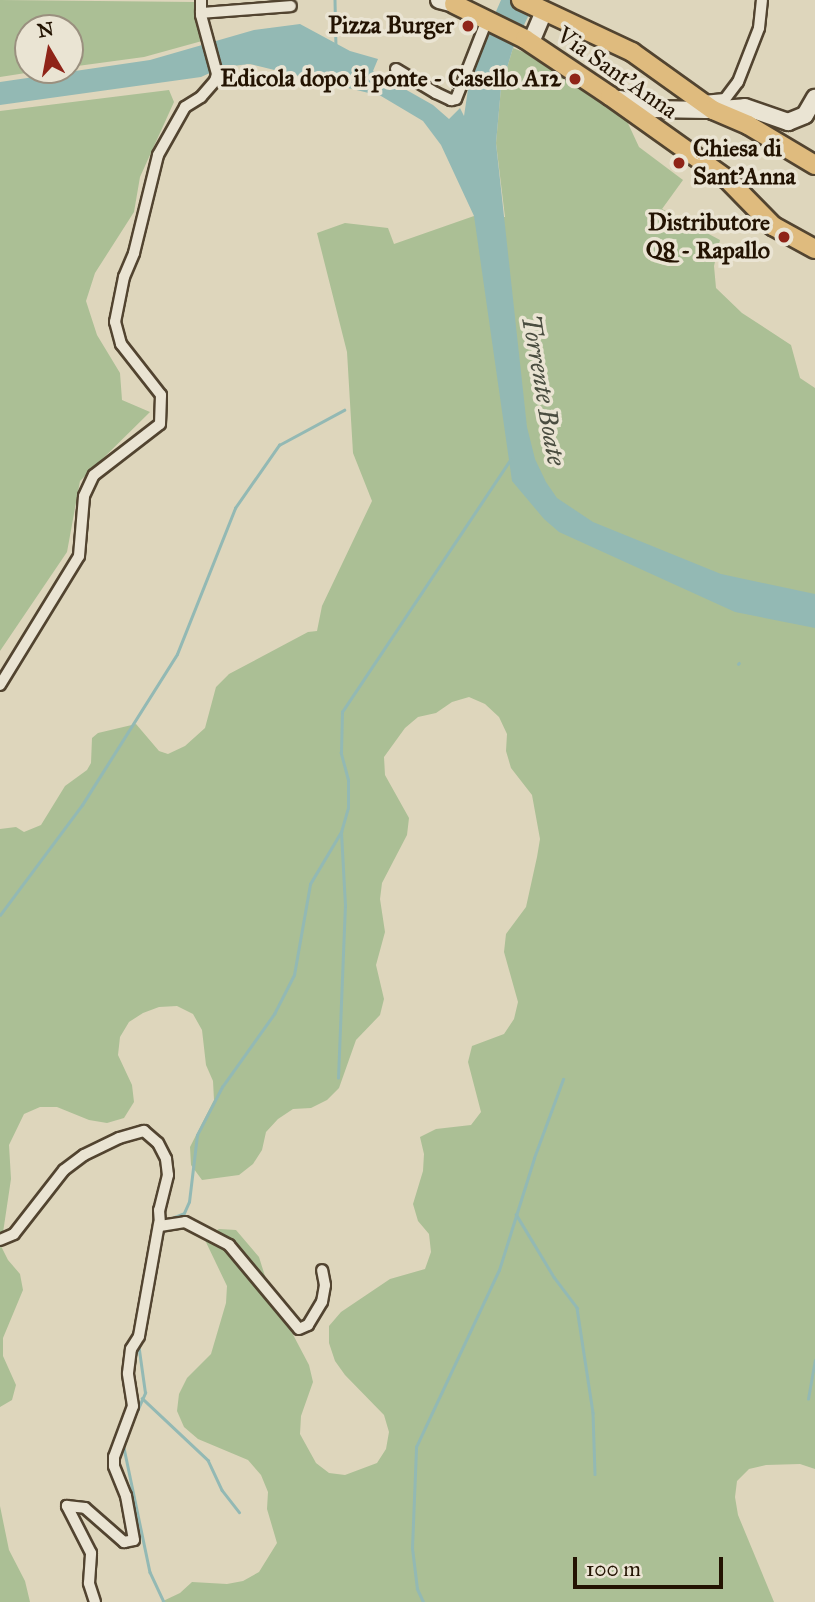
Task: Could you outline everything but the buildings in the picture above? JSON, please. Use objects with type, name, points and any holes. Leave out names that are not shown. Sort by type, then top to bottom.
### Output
[{"type":"main road","points":[[447,1],[466,6],[477,0]]},
{"type":"main road","name":"Via Sant'Anna","points":[[447,1],[527,40],[727,180],[773,226],[815,249]]},
{"type":"main road","points":[[538,4],[632,52],[697,99],[719,104],[748,125],[815,165]]},
{"type":"street","points":[[0,685],[79,556],[84,496],[94,475],[160,424],[161,395],[121,344],[116,322],[120,294],[158,155],[185,107],[201,97],[215,81],[217,74],[201,13],[201,0]]},
{"type":"street","points":[[719,104],[738,82],[754,41],[762,0]]},
{"type":"street","points":[[527,40],[538,4]]},
{"type":"street","points":[[201,13],[291,6]]},
{"type":"street","points":[[396,69],[436,93],[451,100],[456,99],[488,20]]},
{"type":"street","points":[[653,109],[665,102],[675,83]]},
{"type":"street","points":[[610,96],[653,109],[719,104],[745,107],[788,122],[805,115],[815,98]]},
{"type":"street","points":[[0,1240],[14,1234],[47,1190],[74,1162],[104,1144],[141,1131],[150,1134],[158,1143],[166,1159],[168,1175],[139,1336],[131,1349],[128,1373],[133,1406],[114,1457],[114,1466],[126,1496],[134,1539],[124,1542],[85,1508],[67,1506],[91,1553],[89,1583],[95,1602]]},
{"type":"street","points":[[159,1224],[185,1222],[229,1245],[299,1329],[308,1325],[322,1302],[325,1285],[322,1270]]},
{"type":"green space","points":[[0,0],[195,2],[195,21],[202,41],[144,57],[84,65],[84,14],[14,14],[14,75],[0,77]]},
{"type":"green space","points":[[513,48],[536,57],[626,119],[639,147],[683,180],[662,209],[720,240],[714,266],[716,288],[742,313],[791,345],[800,378],[815,388],[815,1469],[800,1464],[766,1465],[749,1469],[737,1481],[735,1497],[738,1515],[774,1602],[161,1602],[180,1593],[192,1582],[227,1584],[243,1581],[259,1572],[277,1543],[267,1509],[268,1492],[261,1475],[248,1460],[198,1439],[184,1427],[177,1411],[179,1394],[187,1378],[211,1354],[226,1303],[227,1286],[204,1238],[219,1229],[236,1230],[259,1257],[269,1289],[309,1365],[313,1382],[301,1416],[300,1434],[316,1463],[329,1473],[345,1475],[377,1463],[386,1449],[389,1432],[384,1415],[335,1361],[329,1343],[329,1326],[341,1312],[390,1279],[425,1269],[431,1252],[429,1234],[418,1221],[413,1204],[423,1171],[424,1154],[420,1137],[436,1129],[471,1125],[481,1112],[468,1062],[472,1046],[504,1034],[514,1019],[518,1002],[504,952],[506,934],[526,907],[537,857],[540,839],[532,795],[511,768],[506,751],[507,734],[499,717],[485,704],[469,697],[452,702],[436,713],[418,717],[405,728],[384,757],[385,775],[409,818],[407,835],[382,883],[380,899],[385,932],[376,965],[384,999],[380,1015],[356,1040],[339,1088],[327,1100],[311,1108],[293,1109],[278,1119],[266,1132],[262,1150],[253,1164],[239,1175],[202,1180],[191,1165],[190,1147],[214,1100],[213,1081],[206,1065],[202,1030],[193,1014],[177,1006],[159,1007],[143,1013],[129,1022],[120,1037],[118,1055],[132,1085],[134,1102],[124,1118],[107,1123],[89,1120],[57,1107],[40,1107],[24,1114],[9,1145],[11,1179],[1,1246],[20,1274],[23,1290],[3,1338],[3,1356],[16,1385],[12,1400],[0,1407],[0,829],[16,827],[24,832],[41,825],[65,786],[87,770],[91,763],[92,738],[98,733],[136,724],[159,751],[168,754],[185,746],[205,728],[216,687],[229,674],[308,632],[317,631],[322,606],[372,501],[353,453],[347,352],[317,233],[345,223],[388,228],[394,244],[474,216],[505,217],[496,143],[501,88]]},
{"type":"green space","points":[[169,90],[174,102],[140,177],[134,212],[95,273],[86,301],[97,335],[120,373],[122,400],[150,412],[80,481],[67,552],[0,651],[0,111]]},
{"type":"green space","points":[[0,1506],[9,1550],[25,1581],[30,1602],[0,1602]]},
{"type":"water","points":[[501,0],[536,0],[513,48],[501,88],[496,143],[527,427],[535,459],[546,482],[557,498],[593,522],[721,574],[815,594],[815,628],[735,612],[559,532],[544,519],[512,481],[474,216],[441,145],[423,121],[381,96],[250,64],[223,67],[201,77],[0,105],[0,82],[14,80],[14,84],[84,84],[84,70],[150,60],[254,30],[300,24],[350,51],[378,59],[373,71],[433,105],[449,119],[460,108],[464,116],[471,69]]},
{"type":"waterway","points":[[335,0],[336,46]]},
{"type":"waterway","points":[[0,915],[82,805],[177,654],[235,508],[279,445],[344,410]]},
{"type":"waterway","points":[[167,1220],[184,1213],[189,1202],[197,1135],[222,1087],[274,1014],[294,975],[310,884],[341,832],[348,808],[348,780],[341,753],[342,712],[510,460]]},
{"type":"waterway","points":[[338,1078],[345,906],[341,833]]},
{"type":"waterway","points":[[423,1602],[417,1589],[412,1548],[416,1447],[499,1270],[534,1158],[563,1079]]},
{"type":"waterway","points":[[516,1214],[554,1277],[577,1308],[593,1413],[595,1474]]},
{"type":"waterway","points":[[139,1308],[149,1253]]},
{"type":"waterway","points":[[137,1411],[145,1393],[138,1343]]},
{"type":"waterway","points":[[808,1399],[815,1361]]},
{"type":"waterway","points":[[142,1398],[208,1460],[222,1490],[239,1512]]},
{"type":"waterway","points":[[123,1443],[150,1572],[164,1602]]},
{"type":"place","name":"Pizza Burger","points":[[468,26]]},
{"type":"place","name":"Edicola dopo il ponte - Casello A12","points":[[575,79]]},
{"type":"place","name":"Chiesa di Sant'Anna","points":[[679,163]]},
{"type":"place","name":"Distributore Q8 - Rapallo","points":[[784,237]]},
{"type":"water label","name":"Torrente Boate","points":[[543,390]]}]
